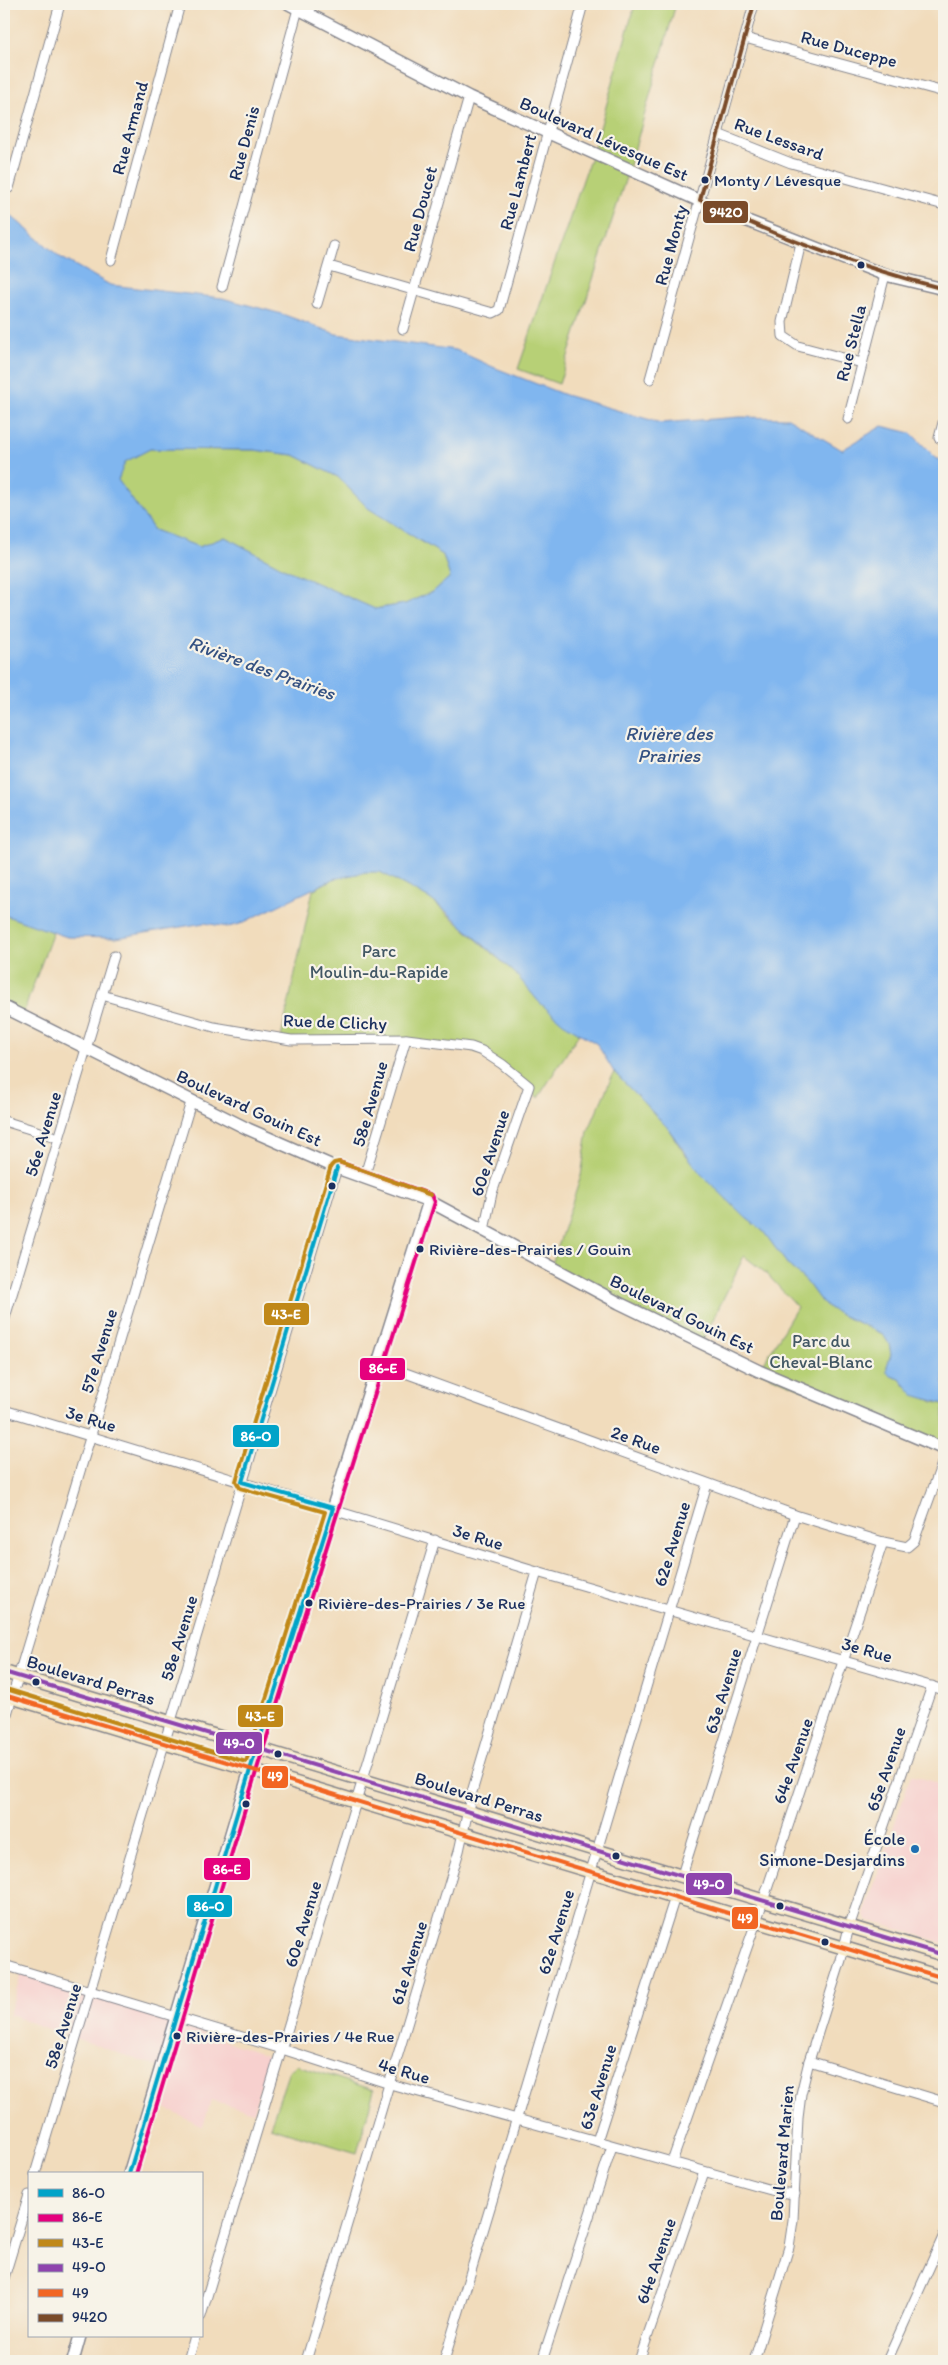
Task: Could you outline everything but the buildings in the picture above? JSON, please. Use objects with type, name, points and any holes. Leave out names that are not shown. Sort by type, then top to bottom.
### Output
[{"type":"main road","name":"Boulevard Perras","points":[[4,1672],[944,1955]]},
{"type":"main road","points":[[8,1696],[944,1978]]},
{"type":"street","points":[[9,188],[60,4]]},
{"type":"street","name":"Rue Armand","points":[[112,260],[180,4]]},
{"type":"street","name":"Rue Lambert","points":[[415,290],[493,312],[499,310],[583,4]]},
{"type":"street","name":"Rue Monty","points":[[650,379],[754,4]]},
{"type":"street","name":"Boulevard Lévesque Est","points":[[302,7],[469,97],[700,200],[801,244],[885,275],[944,289]]},
{"type":"street","name":"Rue Denis","points":[[222,287],[302,7]]},
{"type":"street","name":"Rue Duceppe","points":[[745,38],[944,92]]},
{"type":"street","name":"Rue Doucet","points":[[403,329],[469,97]]},
{"type":"street","name":"Rue Lessard","points":[[718,134],[791,163],[944,205]]},
{"type":"street","points":[[801,244],[782,322],[783,336],[798,346],[862,363]]},
{"type":"street","points":[[317,304],[334,246]]},
{"type":"street","points":[[329,266],[415,290]]},
{"type":"street","name":"Rue Stella","points":[[848,419],[885,275]]},
{"type":"street","points":[[939,438],[944,419]]},
{"type":"street","name":"56e Avenue","points":[[4,1320],[114,956]]},
{"type":"street","name":"Rue de Clichy","points":[[102,995],[186,1020],[291,1040],[406,1039],[460,1045],[482,1050],[529,1086]]},
{"type":"street","name":"Boulevard Gouin Est","points":[[4,1007],[191,1102],[337,1168],[429,1201],[619,1303],[758,1370],[944,1448]]},
{"type":"street","name":"58e Avenue","points":[[364,1178],[406,1039]]},
{"type":"street","name":"60e Avenue","points":[[484,1230],[492,1193],[529,1086]]},
{"type":"street","name":"57e Avenue","points":[[4,1724],[8,1696],[18,1676],[191,1102]]},
{"type":"street","points":[[4,1121],[59,1138]]},
{"type":"street","name":"58e Avenue","points":[[36,2172],[337,1168]]},
{"type":"street","points":[[130,2172],[250,1770],[429,1201]]},
{"type":"street","name":"2e Rue","points":[[378,1363],[707,1484],[795,1515],[883,1542]]},
{"type":"street","name":"3e Rue","points":[[4,1410],[333,1508],[537,1572],[944,1690]]},
{"type":"street","points":[[883,1542],[906,1547],[914,1541],[944,1458]]},
{"type":"street","name":"62e Avenue","points":[[444,2361],[707,1484]]},
{"type":"street","name":"63e Avenue","points":[[682,1875],[795,1515]]},
{"type":"street","name":"60e Avenue","points":[[202,2313],[435,1540]]},
{"type":"street","name":"64e Avenue","points":[[672,2162],[756,1922],[883,1542]]},
{"type":"street","name":"61e Avenue","points":[[306,2361],[464,1834],[475,1783],[537,1572]]},
{"type":"street","name":"65e Avenue","points":[[843,1948],[932,1686]]},
{"type":"street","name":"63e Avenue","points":[[542,2361],[612,2146],[596,2141],[675,1897]]},
{"type":"street","name":"Boulevard Marien","points":[[754,2361],[785,2266],[792,2229],[798,2118],[809,2061],[841,1960],[843,1948]]},
{"type":"street","name":"4e Rue","points":[[4,1965],[282,2049],[390,2084],[596,2141]]},
{"type":"street","points":[[809,2061],[944,2102]]},
{"type":"street","points":[[612,2146],[778,2192],[795,2194]]},
{"type":"street","name":"64e Avenue","points":[[639,2361],[704,2172]]},
{"type":"street","points":[[4,2278],[28,2198]]},
{"type":"street","points":[[887,2361],[944,2235]]},
{"type":"street","points":[[73,2361],[79,2338]]},
{"type":"street","points":[[188,2361],[194,2338]]},
{"type":"shaded area","name":"École Simone-Desjardins","points":[[911,1775],[944,1785],[944,1943],[868,1920],[864,1915]]},
{"type":"shaded area","points":[[22,1971],[266,2055],[269,2059],[253,2112],[211,2100],[203,2127],[151,2101],[161,2068],[9,2015]]},
{"type":"green space","points":[[635,4],[676,4],[631,162],[559,384],[518,369],[596,142]]},
{"type":"green space","points":[[150,449],[254,450],[294,455],[338,477],[368,508],[443,555],[450,577],[434,591],[405,604],[375,609],[287,570],[225,537],[199,547],[154,530],[118,480],[124,462]]},
{"type":"green space","name":"Parc Moulin-du-Rapide","points":[[366,872],[380,872],[430,899],[515,973],[539,1002],[563,1022],[580,1032],[538,1098],[529,1086],[502,1064],[460,1045],[281,1038],[313,890],[333,879]]},
{"type":"green space","points":[[4,915],[53,932],[22,1016],[4,1007]]},
{"type":"green space","name":"Parc du Cheval-Blanc","points":[[614,1072],[667,1127],[684,1153],[746,1218],[763,1231],[788,1265],[806,1281],[822,1303],[837,1313],[883,1334],[889,1344],[891,1354],[887,1372],[891,1376],[900,1379],[904,1385],[933,1402],[944,1404],[944,1449],[759,1371],[797,1307],[767,1274],[744,1256],[702,1342],[551,1267],[581,1176],[588,1131]]},
{"type":"green space","points":[[297,2065],[374,2090],[357,2153],[270,2127],[289,2071]]},
{"type":"water","name":"Rivière des Prairies","points":[[4,210],[60,257],[110,285],[222,298],[282,314],[336,334],[456,350],[493,367],[565,395],[661,423],[739,417],[788,418],[842,450],[882,426],[911,433],[936,458],[944,463],[944,1404],[914,1395],[900,1379],[891,1376],[887,1372],[891,1354],[889,1344],[883,1334],[837,1313],[822,1303],[806,1281],[788,1265],[763,1231],[746,1218],[700,1173],[667,1127],[614,1072],[597,1044],[563,1023],[539,1002],[515,973],[447,912],[430,899],[386,875],[380,872],[366,872],[333,879],[240,924],[228,927],[204,923],[116,938],[67,937],[4,915]],"holes":[[[150,449],[254,450],[294,455],[338,477],[368,508],[443,555],[450,577],[434,591],[405,604],[375,609],[287,570],[225,537],[199,547],[154,530],[118,480],[125,462]]]},
{"type":"transit line","name":"942O","points":[[754,4],[700,200],[760,227],[850,261],[944,289]]},
{"type":"transit line","name":"86-E","points":[[137,2172],[256,1772],[435,1202],[432,1195],[339,1162]]},
{"type":"transit line","name":"43-E","points":[[6,1689],[246,1762],[325,1512],[240,1488],[236,1481],[331,1166],[339,1162],[431,1195]]},
{"type":"transit line","name":"86-O","points":[[130,2172],[250,1770],[333,1508],[242,1482],[337,1168]]},
{"type":"transit line","name":"49-O","points":[[4,1672],[944,1955]]},
{"type":"transit line","name":"49","points":[[4,1695],[944,1978]]},
{"type":"place","name":"Monty / Lévesque","points":[[705,180]]},
{"type":"place","name":"Rivière-des-Prairies / Gouin","points":[[420,1249]]},
{"type":"place","name":"Rivière-des-Prairies / 3e Rue","points":[[309,1603]]},
{"type":"place","name":"École Simone-Desjardins","points":[[915,1849]]},
{"type":"place","name":"Rivière-des-Prairies / 4e Rue","points":[[177,2036]]}]
